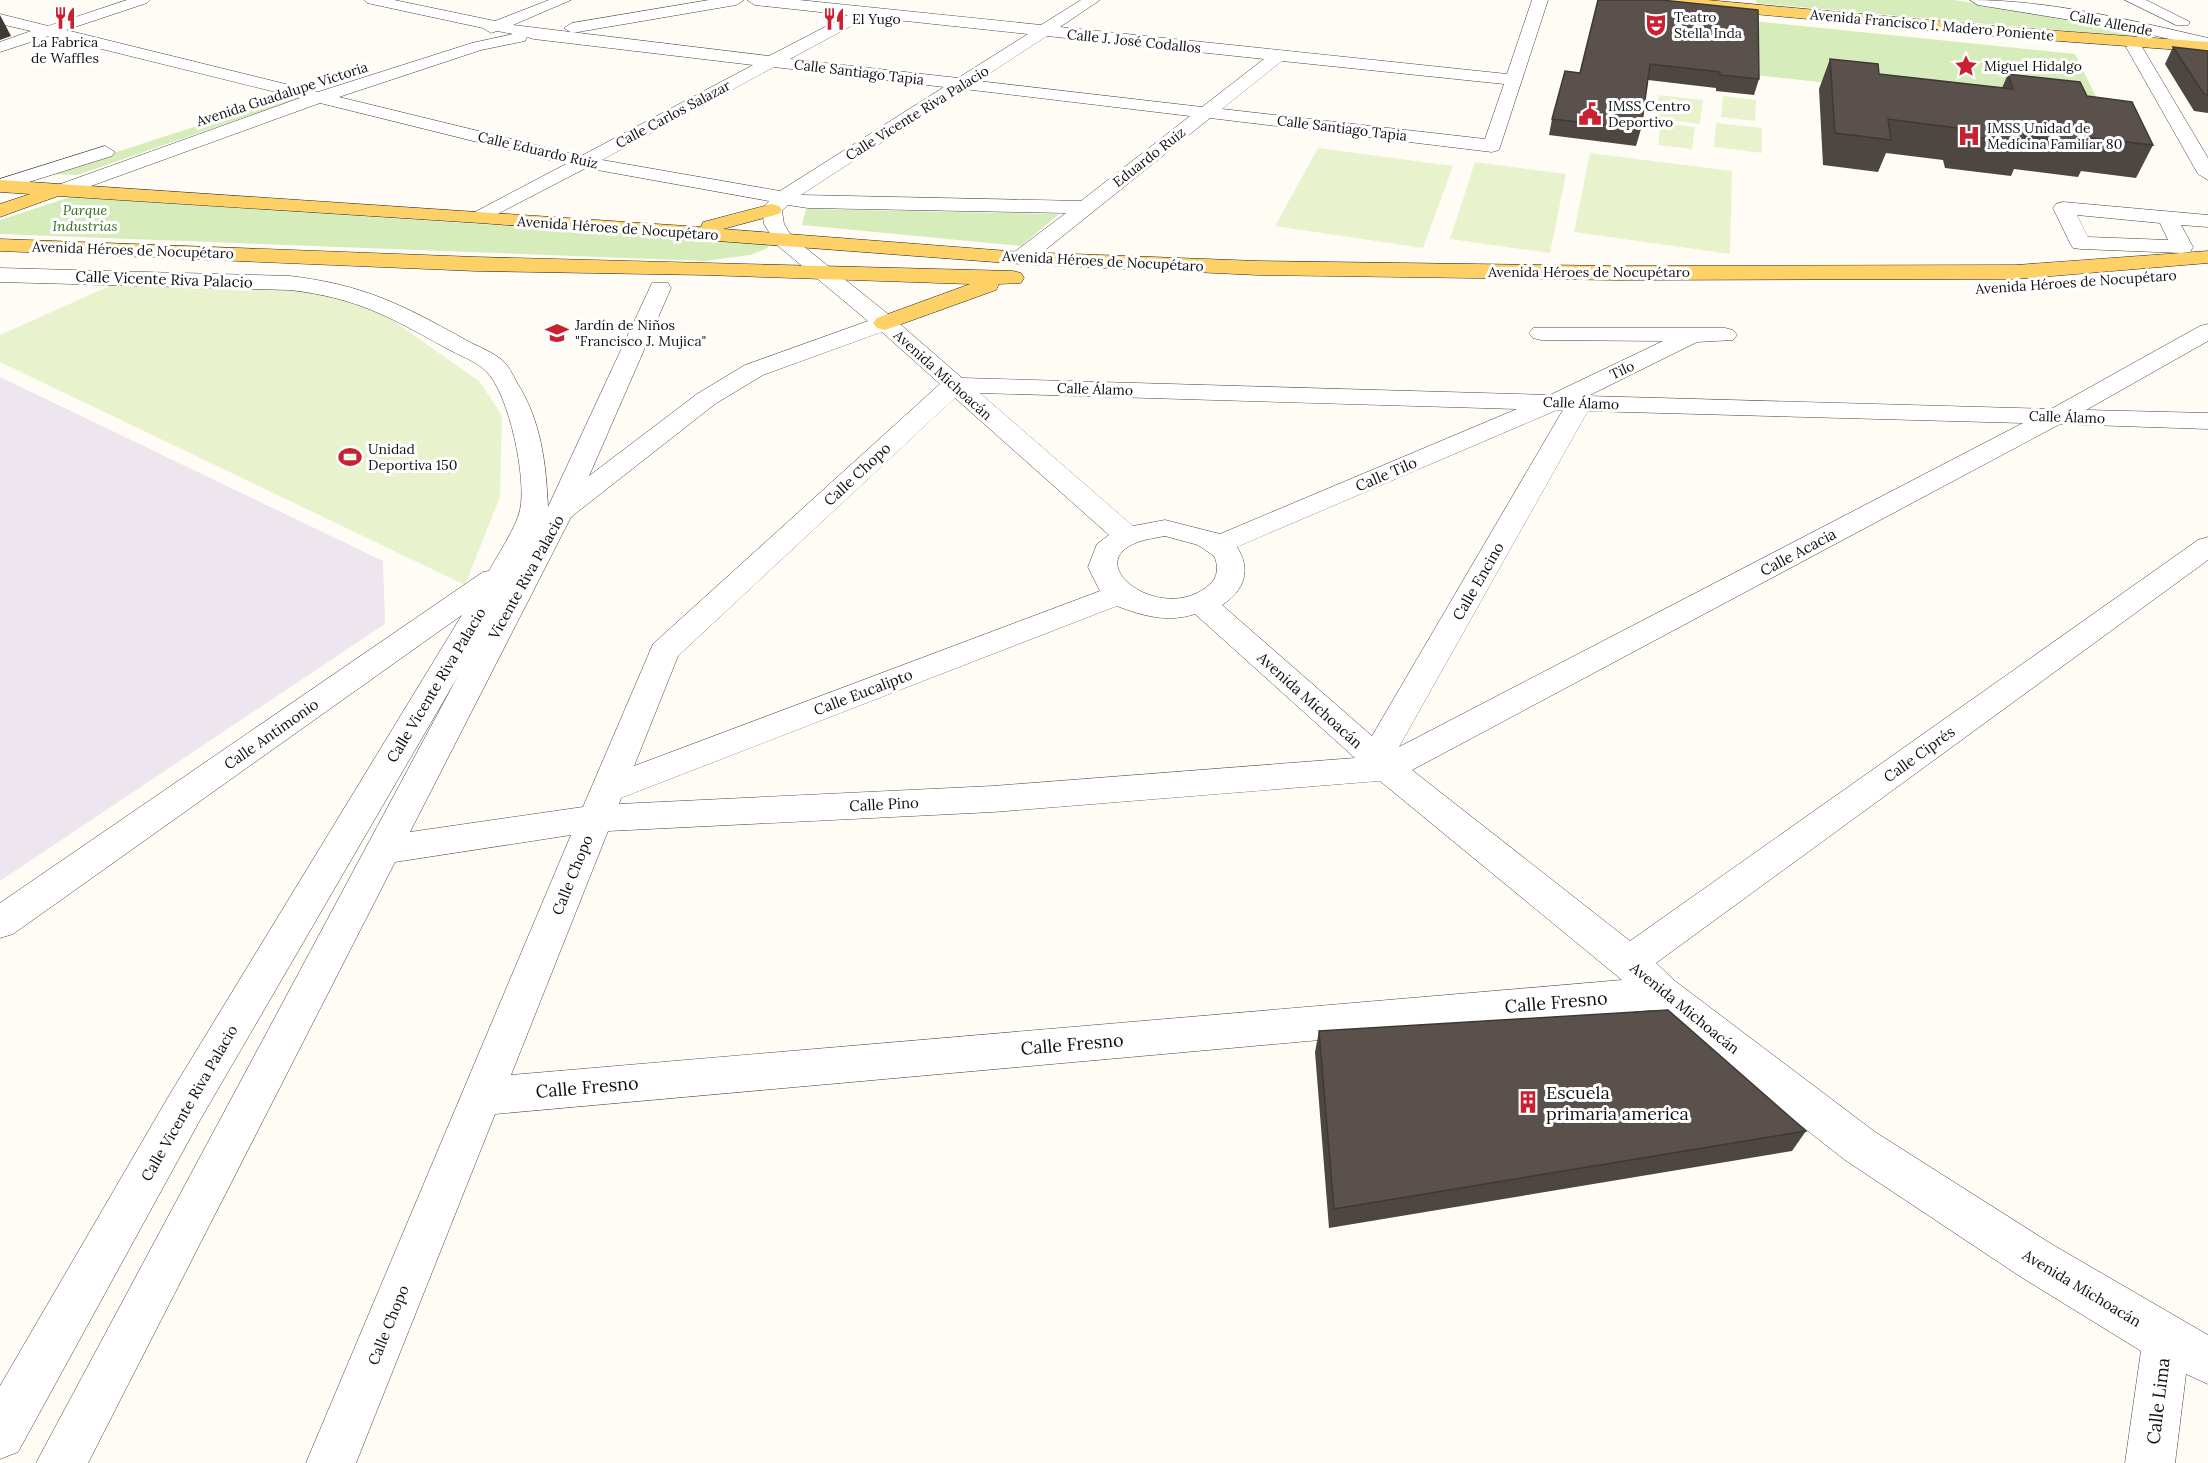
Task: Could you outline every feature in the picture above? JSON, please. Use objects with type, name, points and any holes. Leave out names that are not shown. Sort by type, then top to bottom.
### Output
[{"type":"main road","name":"Avenida Francisco I. Madero Poniente","points":[[1656,0],[1748,4],[2004,32],[2132,43]]},
{"type":"main road","points":[[2132,43],[2174,27],[2169,16]]},
{"type":"main road","points":[[2132,43],[2208,45]]},
{"type":"main road","points":[[2132,43],[2208,54]]},
{"type":"main road","name":"Avenida Héroes de Nocupétaro","points":[[0,186],[480,217],[910,249],[1016,268],[1649,289],[1945,289],[2208,274]]},
{"type":"main road","name":"Avenida Guadalupe Victoria","points":[[0,212],[62,190]]},
{"type":"main road","points":[[686,233],[778,204]]},
{"type":"main road","points":[[705,268],[759,256],[784,241]]},
{"type":"main road","name":"Avenida Héroes de Nocupétaro","points":[[0,245],[476,264],[705,268],[823,274],[1016,268],[1257,268],[1664,273],[2016,272],[2117,266],[2208,257]]},
{"type":"main road","points":[[823,274],[910,249]]},
{"type":"main road","points":[[885,323],[1016,268]]},
{"type":"street","points":[[0,47],[142,0]]},
{"type":"street","name":"Calle Santiago Tapia","points":[[372,0],[491,27],[534,34],[1492,146],[1513,80]]},
{"type":"street","name":"Avenida Guadalupe Victoria","points":[[204,119],[491,27],[563,0]]},
{"type":"street","name":"Avenida Guadalupe Victoria","points":[[62,190],[320,97],[478,46],[534,34],[736,0]]},
{"type":"street","name":"Calle J. José Codallos","points":[[755,0],[1513,80]]},
{"type":"street","name":"Calle Vicente Riva Palacio","points":[[778,204],[1092,0]]},
{"type":"street","points":[[1513,80],[1540,0]]},
{"type":"street","name":"Calle Allende","points":[[1978,0],[2163,32],[2208,45]]},
{"type":"street","points":[[2133,0],[2203,29]]},
{"type":"street","name":"Calle Carlos Salazar","points":[[480,217],[865,12]]},
{"type":"street","name":"Calle Eduardo Ruiz","points":[[0,19],[295,89],[583,162],[778,204],[808,202],[1086,207]]},
{"type":"street","points":[[2132,43],[2208,174]]},
{"type":"street","name":"Eduardo Ruiz","points":[[1016,268],[1086,207],[1278,56]]},
{"type":"street","points":[[0,186],[125,145]]},
{"type":"street","points":[[778,204],[774,224],[784,241]]},
{"type":"street","points":[[2167,217],[2182,247],[2081,243],[2063,208],[2167,217],[2208,221]]},
{"type":"street","name":"Avenida Michoacán","points":[[784,241],[885,323],[1127,536]]},
{"type":"street","name":"Calle Vicente Riva Palacio","points":[[0,275],[239,280],[324,287],[364,297],[393,309],[495,366],[513,395],[524,424],[533,464],[534,510],[502,572],[192,1097],[0,1434]]},
{"type":"street","points":[[559,513],[660,288]]},
{"type":"street","name":"Vicente Riva Palacio","points":[[61,1463],[559,513],[698,405],[754,370],[885,323]]},
{"type":"street","name":"Calle Acacia","points":[[1381,763],[2055,417],[2208,332]]},
{"type":"street","points":[[1541,333],[1725,335]]},
{"type":"street","name":"Tilo","points":[[1567,403],[1690,336]]},
{"type":"street","name":"Calle Álamo","points":[[954,385],[2208,421]]},
{"type":"street","name":"Calle Chopo","points":[[331,1463],[664,651],[954,385]]},
{"type":"street","name":"Calle Tilo","points":[[1218,545],[1567,403]]},
{"type":"street","name":"Calle Encino","points":[[1381,763],[1567,403]]},
{"type":"street","points":[[1145,530],[1185,530],[1218,545],[1230,563],[1232,570],[1229,582],[1218,594],[1202,604],[1181,609],[1157,609],[1136,604],[1118,595],[1106,582],[1101,569],[1104,556],[1113,545],[1127,536],[1145,530]]},
{"type":"street","name":"Calle Antimonio","points":[[0,923],[542,545]]},
{"type":"street","name":"Calle Ciprés","points":[[1629,962],[2208,546]]},
{"type":"street","name":"Calle Eucalipto","points":[[601,804],[1118,595]]},
{"type":"street","name":"Avenida Michoacán","points":[[1202,604],[1381,763],[1629,962],[1661,993],[1860,1146],[2037,1261],[2187,1349]]},
{"type":"street","name":"Calle Pino","points":[[382,850],[601,804],[993,799],[1381,763]]},
{"type":"street","name":"Calle Fresno","points":[[482,1096],[1661,993]]},
{"type":"street","name":"Calle Lima","points":[[2150,1463],[2187,1349]]},
{"type":"shaded area","points":[[0,377],[383,561],[385,624],[0,881]]},
{"type":"green space","points":[[1757,0],[1954,0],[2123,26],[2141,35],[2130,37],[1756,3]]},
{"type":"green space","points":[[1754,21],[2075,54],[2104,113],[1754,75]]},
{"type":"green space","points":[[292,95],[300,98],[77,175],[49,174]]},
{"type":"green space","points":[[1659,95],[1703,100],[1700,124],[1655,118]]},
{"type":"green space","points":[[1723,96],[1756,100],[1755,121],[1721,117]]},
{"type":"green space","points":[[1661,123],[1695,127],[1692,149],[1658,145]]},
{"type":"green space","points":[[1716,123],[1762,128],[1762,153],[1714,147]]},
{"type":"green space","points":[[1318,148],[1453,166],[1423,248],[1275,226]]},
{"type":"green space","points":[[1590,153],[1732,171],[1730,254],[1574,232]]},
{"type":"green space","points":[[1475,162],[1566,174],[1550,253],[1450,239]]},
{"type":"green space","name":"Parque Industrias","points":[[70,197],[767,243],[768,248],[750,255],[705,261],[0,234],[0,220]]},
{"type":"green space","points":[[806,209],[1059,214],[1021,246],[802,225]]},
{"type":"green space","name":"Unidad Deportiva 150","points":[[123,280],[317,290],[374,307],[480,382],[502,416],[500,497],[465,585],[0,362],[0,335]]},
{"type":"building","points":[[1598,0],[1661,0],[1758,10],[1759,79],[1650,64],[1641,129],[1552,119],[1565,71],[1580,73]]},
{"type":"building","points":[[2173,47],[2208,51],[2208,95],[2204,94]]},
{"type":"building","points":[[1830,59],[1878,64],[1879,74],[2013,89],[2008,74],[2080,82],[2087,96],[2132,102],[2153,145],[2091,138],[2094,144],[2024,136],[2026,143],[1959,135],[1957,128],[1888,119],[1891,140],[1835,133]]},
{"type":"building","name":"Escuela primaria america","points":[[1668,1010],[1806,1131],[1334,1209],[1319,1031]]},
{"type":"place","name":"La Fabrica de Waffles","points":[[65,18]]},
{"type":"place","name":"El Yugo","points":[[834,19]]},
{"type":"place","name":"Teatro Stella Inda","points":[[1656,25]]},
{"type":"place","name":"Miguel Hidalgo","points":[[1966,66]]},
{"type":"place","name":"IMSS Centro Deportivo","points":[[1590,114]]},
{"type":"place","name":"IMSS Unidad de Medicina Familiar 80","points":[[1969,136]]},
{"type":"place","name":"Jardín de Niños \"Francisco J. Mujica\"","points":[[557,333]]},
{"type":"place","name":"Unidad Deportiva 150","points":[[350,457]]},
{"type":"place","name":"Escuela primaria america","points":[[1528,1102]]}]
